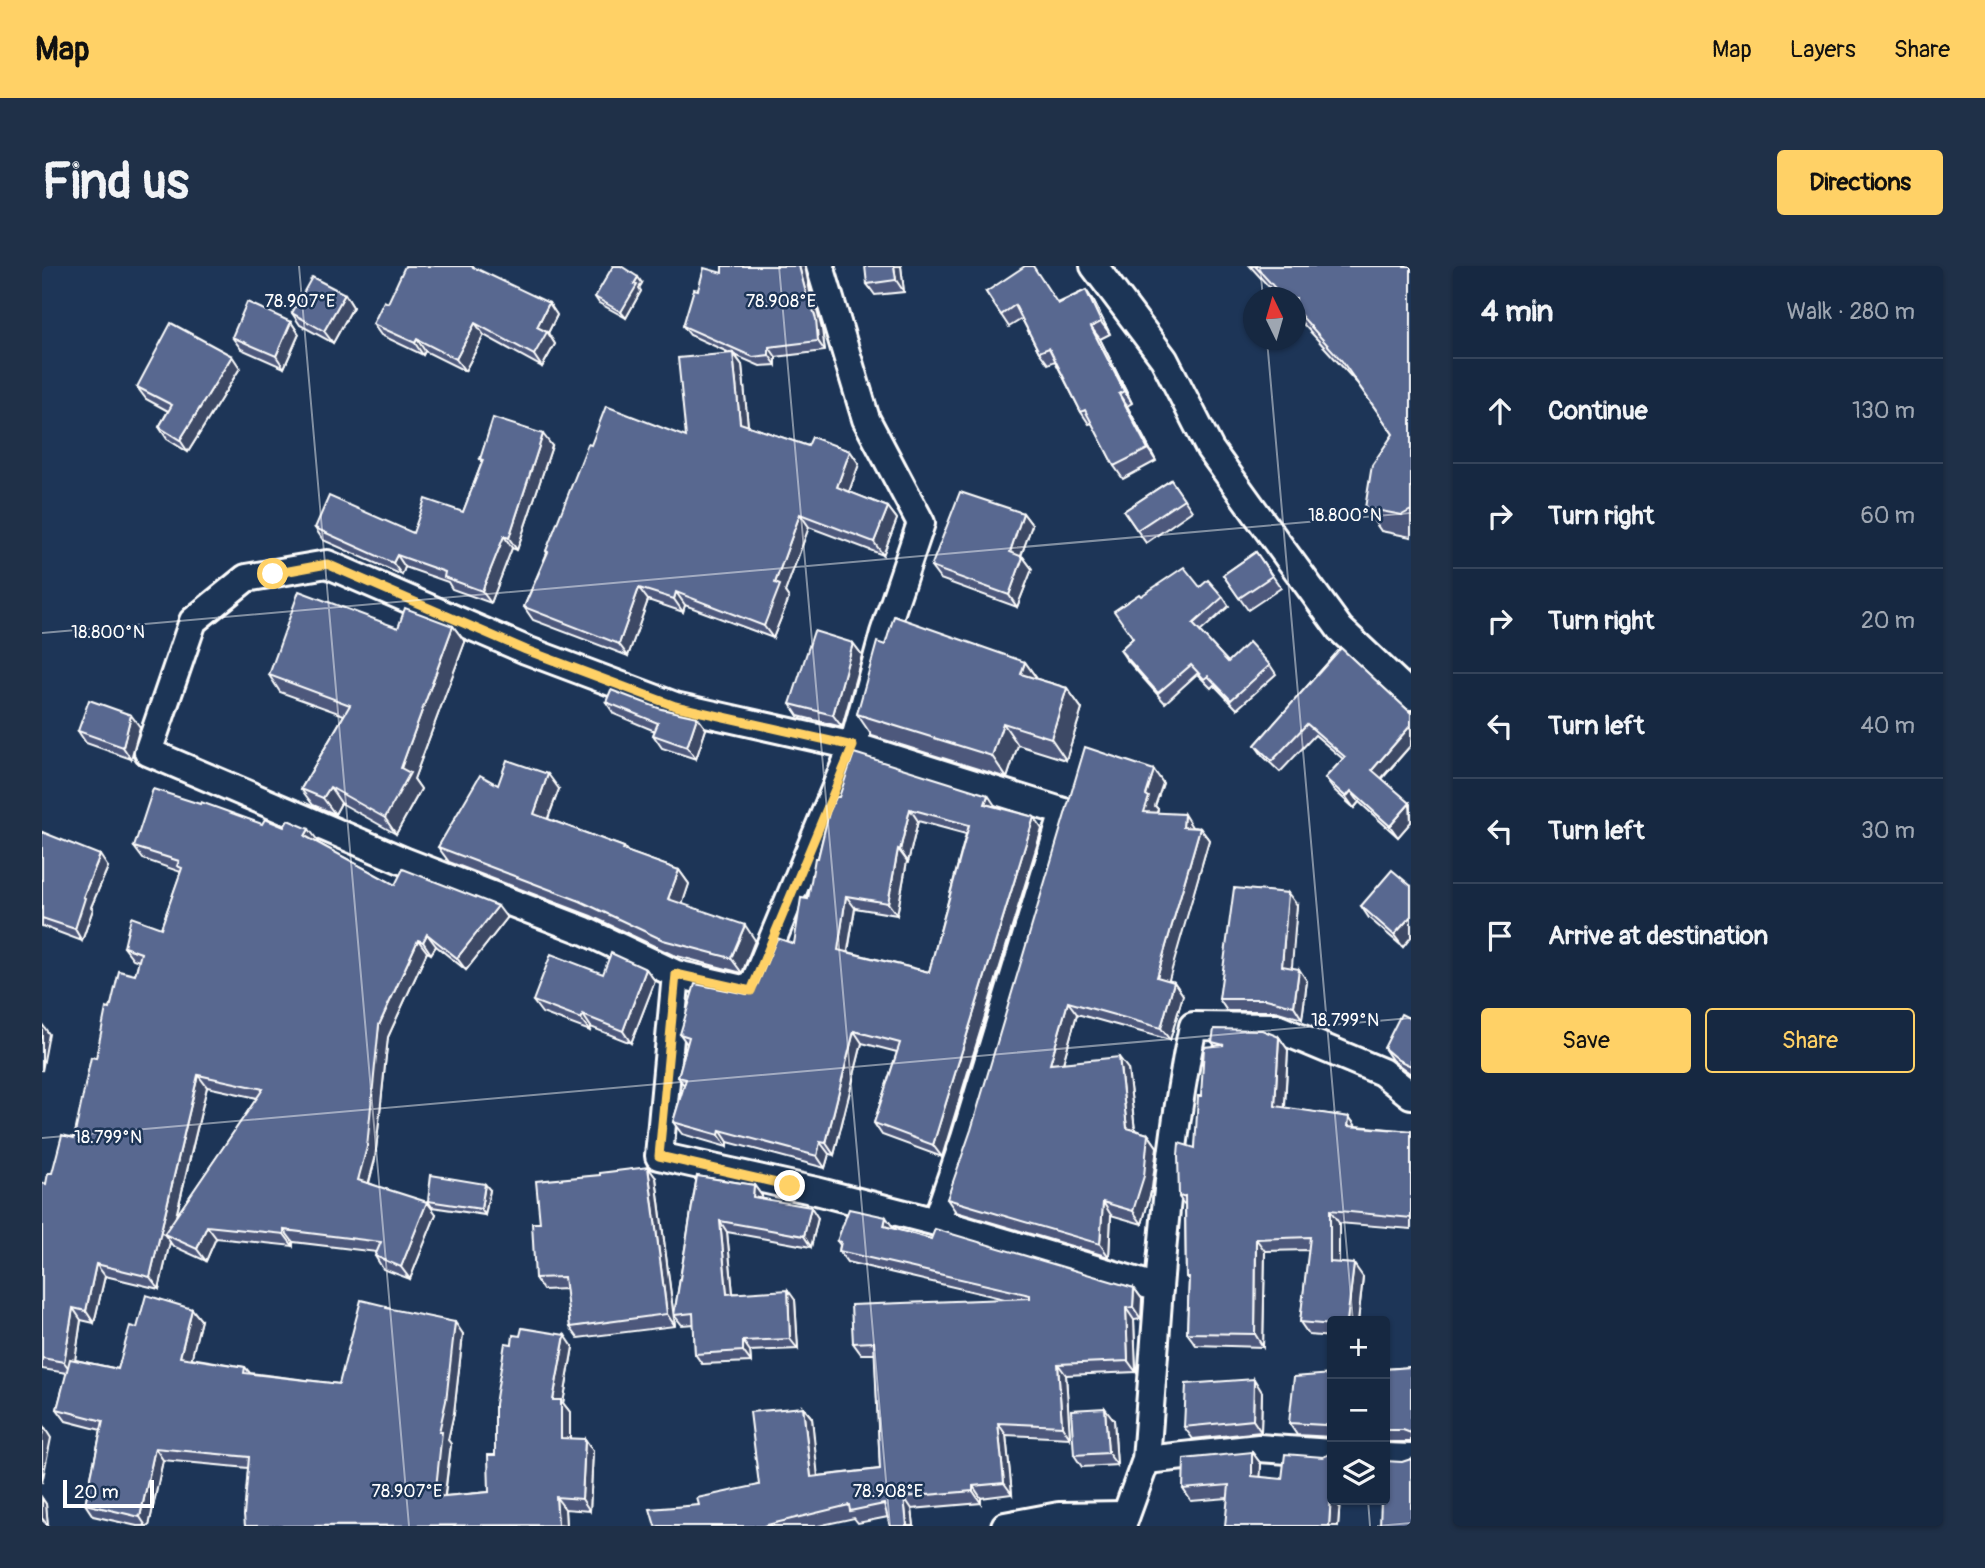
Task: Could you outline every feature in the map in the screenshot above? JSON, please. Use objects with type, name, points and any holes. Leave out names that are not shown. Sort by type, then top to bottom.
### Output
[{"type":"street","points":[[820,266],[866,419],[921,523],[884,633],[853,746],[751,991],[676,974],[585,932],[406,862],[148,752],[193,621],[246,579],[327,564],[526,650],[675,706],[853,746],[1064,812],[969,1126],[936,1222]]},
{"type":"street","points":[[1094,266],[1164,359],[1210,449],[1340,629],[1411,696]]},
{"type":"street","points":[[676,974],[659,1156],[816,1191],[936,1222],[1159,1288]]},
{"type":"street","points":[[1005,1526],[1059,1517],[1124,1521],[1146,1460],[1169,1175],[1183,1073],[1193,1026],[1274,1027],[1382,1072],[1411,1095]]},
{"type":"street","points":[[1146,1460],[1259,1448],[1327,1453]]},
{"type":"street","points":[[1390,1457],[1411,1458]]},
{"type":"building","points":[[405,266],[471,266],[549,303],[537,327],[547,332],[534,355],[475,323],[456,359],[417,339],[415,343],[373,324],[384,301],[388,303]]},
{"type":"building","points":[[613,266],[621,266],[638,277],[634,284],[637,285],[621,312],[595,297]]},
{"type":"building","points":[[722,266],[799,266],[816,319],[818,341],[769,347],[769,355],[753,357],[683,326],[694,289],[698,290],[704,268],[722,273]]},
{"type":"building","points":[[865,266],[894,266],[896,280],[867,284]]},
{"type":"building","points":[[1025,266],[1033,266],[1058,304],[1086,290],[1101,322],[1091,327],[1124,391],[1119,394],[1148,449],[1114,466],[1085,410],[1081,412],[1049,348],[1039,352],[1015,305],[1001,315],[986,292]]},
{"type":"building","points":[[1255,266],[1411,266],[1411,510],[1402,515],[1365,508],[1372,465],[1393,434],[1342,361],[1306,321],[1306,287],[1274,287]]},
{"type":"building","points":[[312,277],[345,294],[324,331],[292,313]]},
{"type":"building","points":[[247,302],[291,322],[276,356],[232,337]]},
{"type":"building","points":[[171,323],[232,356],[180,440],[159,427],[172,405],[137,387]]},
{"type":"building","points":[[733,353],[740,423],[808,446],[812,437],[850,451],[837,487],[888,507],[874,542],[800,514],[775,583],[780,585],[764,626],[676,592],[674,599],[639,588],[619,644],[524,607],[548,552],[546,551],[588,444],[591,445],[606,406],[686,437],[678,358]]},
{"type":"building","points":[[493,418],[543,434],[509,538],[504,536],[482,591],[444,577],[445,572],[397,555],[393,563],[315,528],[329,496],[413,533],[425,499],[463,512],[483,460],[480,459]]},
{"type":"building","points":[[1171,480],[1184,499],[1137,530],[1124,511]]},
{"type":"building","points":[[960,492],[1023,513],[1010,552],[1023,557],[1009,595],[931,567]]},
{"type":"building","points":[[1256,552],[1272,576],[1239,598],[1223,575]]},
{"type":"building","points":[[1184,567],[1200,587],[1208,580],[1223,597],[1193,624],[1228,662],[1249,642],[1270,665],[1231,700],[1208,676],[1204,679],[1191,665],[1158,693],[1120,650],[1133,638],[1114,611]]},
{"type":"building","points":[[299,591],[398,628],[405,608],[453,626],[401,768],[410,773],[385,818],[330,787],[323,798],[301,789],[350,705],[269,675]]},
{"type":"building","points":[[894,616],[1025,662],[1021,674],[1067,688],[1051,738],[1003,723],[992,756],[857,714],[877,642],[885,645]]},
{"type":"building","points":[[814,631],[853,643],[833,715],[790,704]]},
{"type":"building","points":[[1341,648],[1411,713],[1411,725],[1372,770],[1410,803],[1390,826],[1351,791],[1346,797],[1325,778],[1345,757],[1307,724],[1272,761],[1255,745]]},
{"type":"building","points":[[611,690],[661,709],[697,717],[687,747],[653,735],[658,723],[606,702]]},
{"type":"building","points":[[89,700],[131,715],[123,747],[78,731]]},
{"type":"building","points":[[1085,747],[1154,770],[1144,812],[1184,814],[1183,827],[1200,828],[1157,977],[1174,982],[1161,1028],[1068,1002],[1050,1064],[1119,1057],[1127,1128],[1148,1134],[1144,1176],[1133,1211],[1103,1202],[1100,1244],[947,1199],[971,1130]]},
{"type":"building","points":[[854,753],[988,795],[985,804],[1034,817],[933,1145],[874,1123],[900,1043],[854,1031],[826,1143],[820,1142],[817,1156],[720,1130],[719,1135],[673,1122],[686,1079],[678,1077],[689,1037],[680,1034],[695,984],[747,994],[757,985],[777,938],[794,944],[801,898],[808,899],[815,858],[818,858],[829,812],[836,797],[839,797]],"holes":[[[910,809],[969,825],[929,972],[838,950],[846,896],[888,903],[898,849],[900,850]]]},
{"type":"building","points":[[507,760],[548,774],[534,814],[679,870],[668,899],[745,925],[731,958],[663,940],[580,901],[438,847],[480,775],[498,785]]},
{"type":"building","points":[[153,789],[200,804],[201,802],[262,824],[265,819],[284,827],[288,820],[309,829],[305,836],[395,885],[403,869],[498,906],[457,958],[427,934],[423,942],[418,940],[379,1025],[367,1147],[358,1180],[427,1202],[401,1267],[375,1256],[381,1242],[284,1230],[284,1234],[207,1226],[197,1249],[164,1234],[263,1089],[198,1075],[150,1277],[96,1264],[86,1311],[73,1308],[64,1362],[42,1358],[42,1183],[46,1184],[48,1173],[52,1173],[62,1135],[74,1138],[91,1057],[96,1058],[106,1008],[110,1009],[119,971],[135,975],[141,953],[124,947],[131,917],[161,928],[182,868],[177,866],[179,861],[134,847]]},
{"type":"building","points":[[42,832],[100,855],[83,897],[85,898],[75,929],[42,918]]},
{"type":"building","points":[[1392,870],[1411,886],[1411,916],[1394,935],[1361,906]]},
{"type":"building","points":[[1234,888],[1288,893],[1282,966],[1299,969],[1294,1006],[1266,999],[1219,999]]},
{"type":"building","points":[[611,953],[646,969],[623,1031],[583,1015],[581,1019],[533,1001],[551,954],[603,974]]},
{"type":"building","points":[[1401,1014],[1411,1019],[1411,1066],[1398,1060],[1384,1048]]},
{"type":"building","points":[[1214,1029],[1262,1030],[1279,1037],[1275,1106],[1349,1117],[1348,1126],[1411,1131],[1411,1218],[1330,1210],[1330,1262],[1354,1264],[1348,1316],[1327,1316],[1327,1325],[1300,1322],[1310,1237],[1256,1239],[1255,1334],[1187,1333],[1189,1277],[1186,1277],[1185,1196],[1179,1197],[1179,1143],[1195,1148],[1204,1047],[1224,1045],[1212,1042]]},
{"type":"building","points":[[648,1167],[667,1314],[570,1327],[564,1277],[535,1278],[532,1223],[540,1223],[536,1181]]},
{"type":"building","points":[[431,1175],[485,1184],[481,1209],[428,1201]]},
{"type":"building","points":[[697,1176],[754,1185],[753,1197],[811,1207],[804,1236],[720,1221],[727,1294],[788,1290],[790,1339],[743,1341],[743,1351],[695,1354],[693,1313],[674,1315]]},
{"type":"building","points":[[849,1209],[886,1217],[884,1226],[931,1239],[935,1229],[1134,1288],[1133,1307],[1126,1308],[1128,1361],[1058,1364],[1062,1426],[998,1423],[1004,1483],[973,1486],[973,1491],[904,1497],[907,1526],[890,1526],[884,1504],[850,1511],[849,1505],[763,1526],[655,1526],[650,1509],[699,1505],[697,1498],[759,1485],[750,1412],[803,1407],[811,1477],[880,1469],[874,1342],[853,1343],[851,1305],[1030,1298],[1030,1295],[839,1251],[841,1242],[837,1241]]},
{"type":"building","points":[[146,1295],[192,1309],[180,1357],[245,1367],[244,1373],[339,1384],[361,1300],[455,1322],[446,1401],[439,1432],[442,1432],[435,1497],[489,1492],[488,1455],[495,1455],[495,1404],[505,1343],[512,1344],[513,1335],[520,1336],[522,1328],[565,1335],[553,1400],[561,1400],[561,1438],[585,1439],[582,1499],[556,1497],[558,1525],[245,1526],[249,1457],[155,1448],[140,1517],[85,1504],[103,1421],[57,1409],[70,1359],[118,1369],[130,1326],[137,1328]]},
{"type":"building","points":[[1411,1367],[1411,1433],[1390,1430],[1390,1369]]},
{"type":"building","points":[[1327,1374],[1327,1426],[1289,1423],[1294,1377]]},
{"type":"building","points":[[1254,1379],[1253,1420],[1184,1427],[1186,1384]]},
{"type":"building","points":[[1105,1408],[1108,1453],[1074,1455],[1071,1410]]},
{"type":"building","points":[[1252,1452],[1252,1476],[1282,1479],[1285,1454],[1327,1455],[1329,1526],[1225,1526],[1229,1485],[1183,1489],[1184,1459]]},
{"type":"building","points":[[1411,1459],[1411,1526],[1380,1526],[1381,1505],[1390,1505],[1390,1461]]},
{"type":"route","points":[[273,574],[327,564],[526,650],[675,706],[853,746],[751,991],[676,974],[659,1156],[790,1186]]}]
